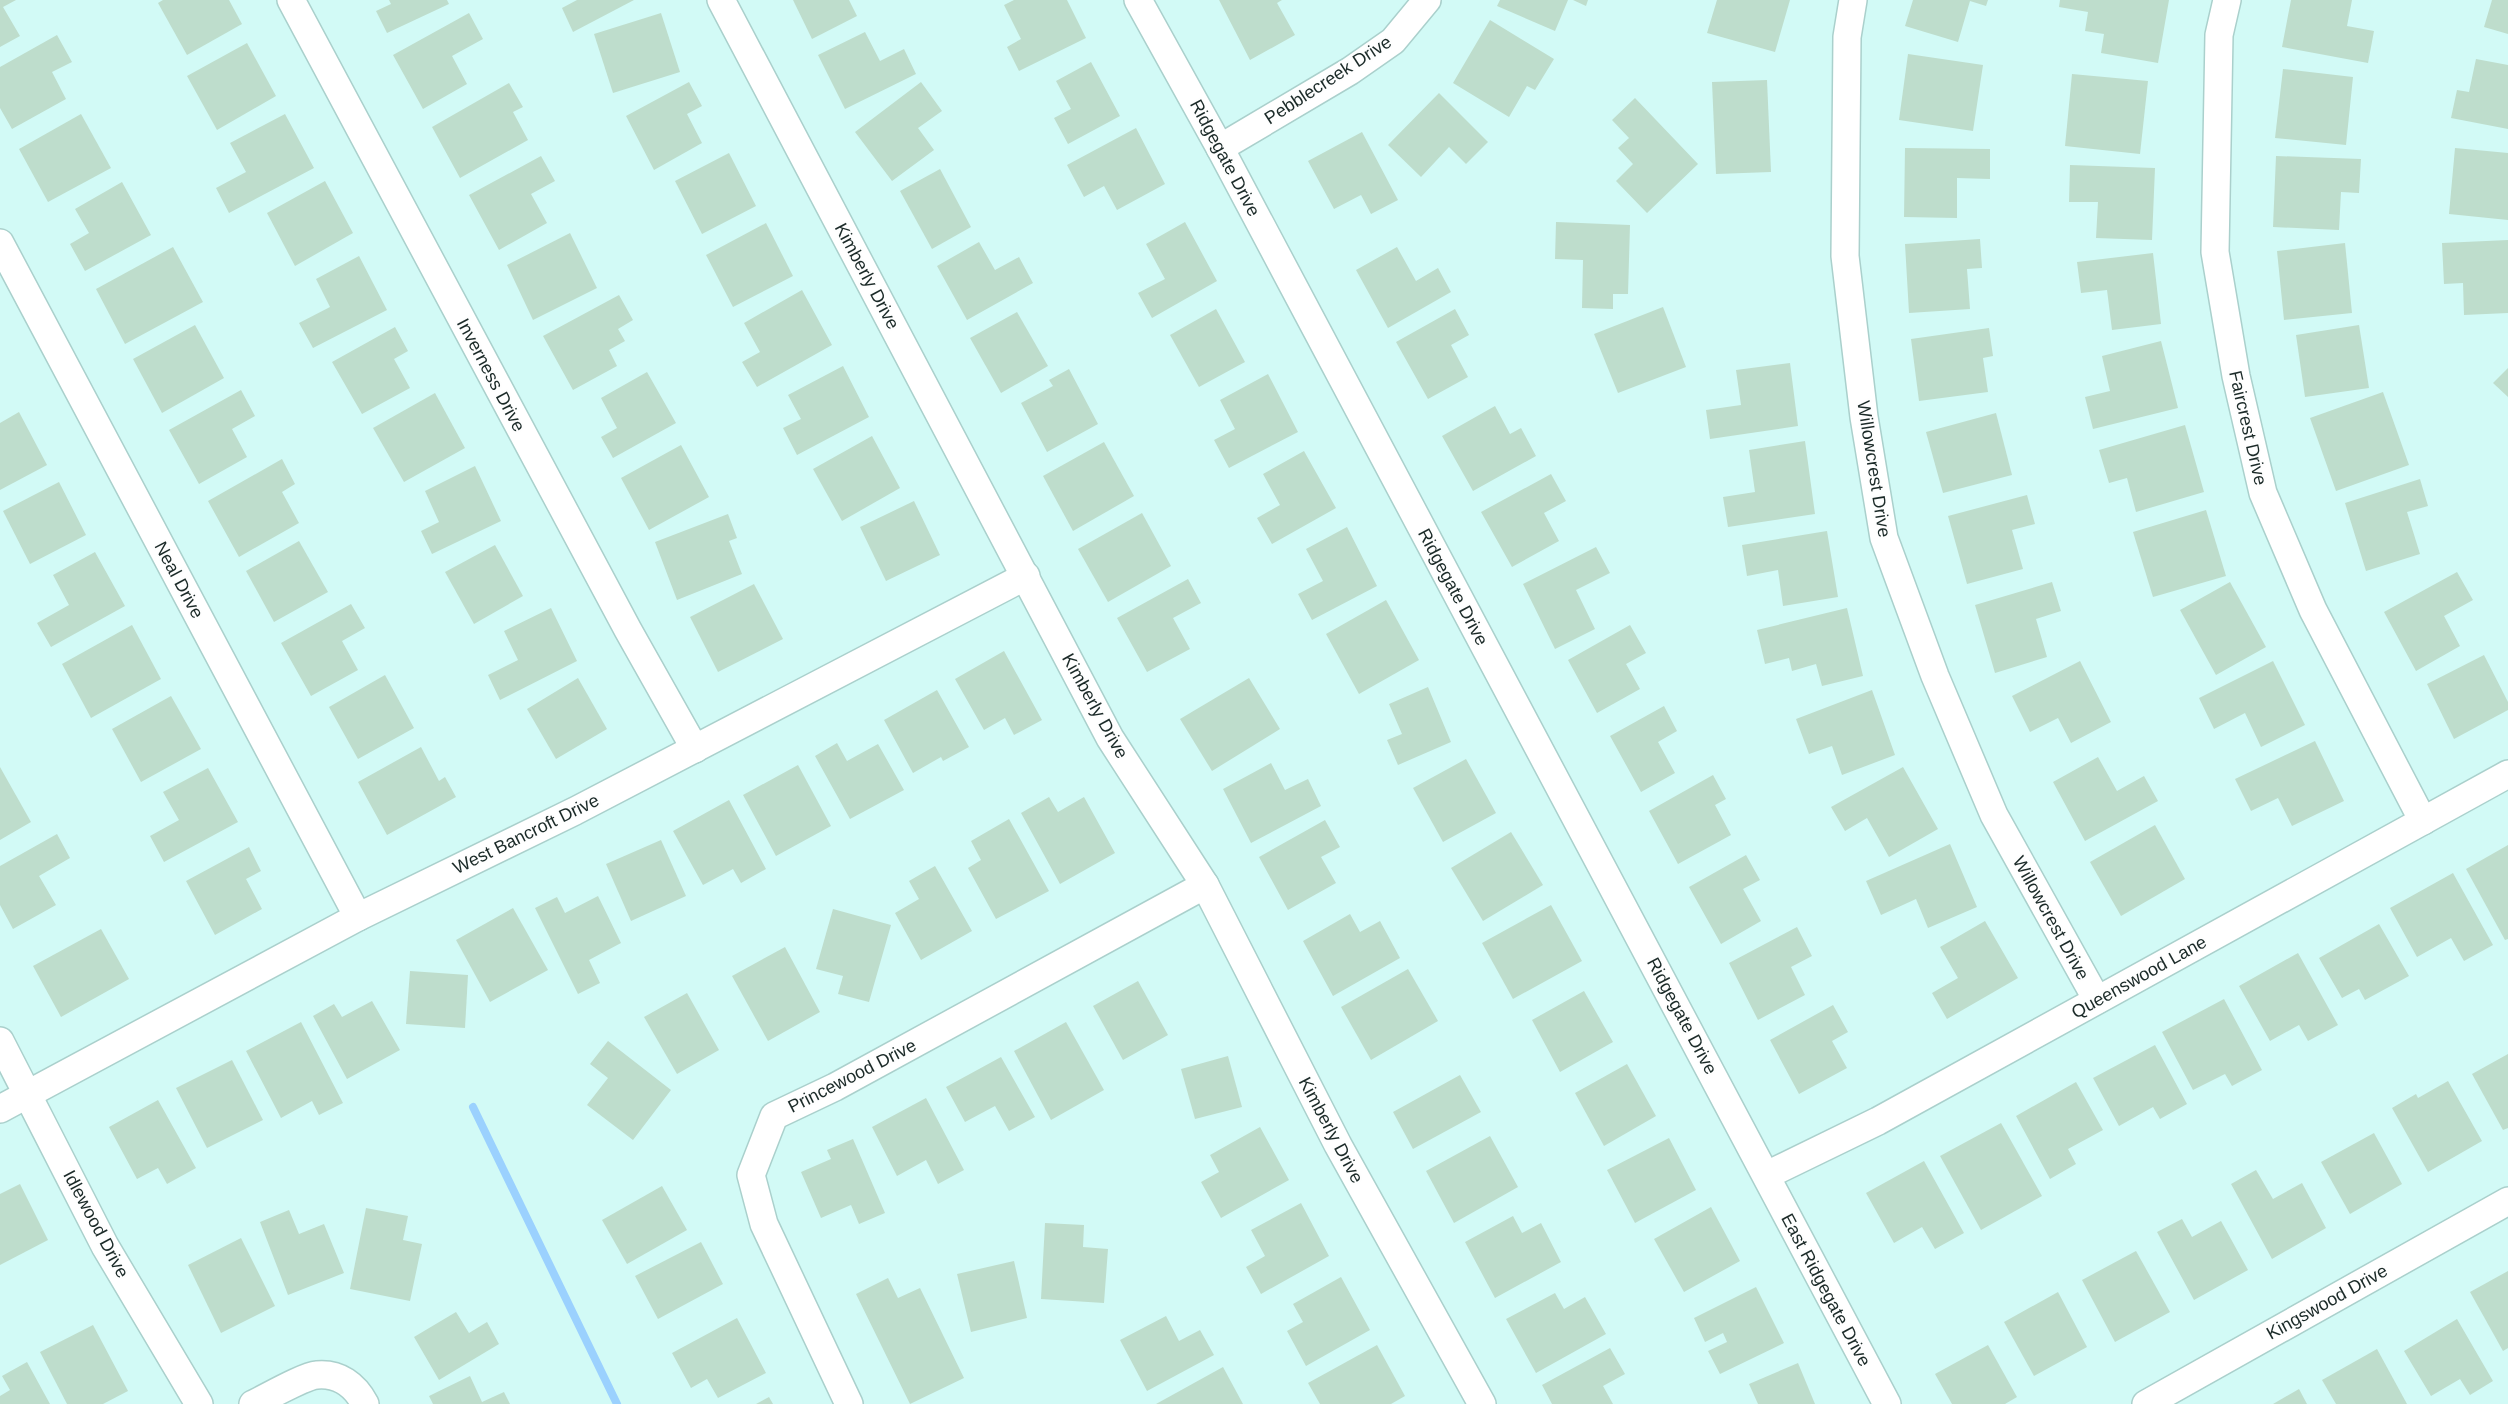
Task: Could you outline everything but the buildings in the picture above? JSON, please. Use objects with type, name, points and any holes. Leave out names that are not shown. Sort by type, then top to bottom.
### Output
[{"type":"street","name":"Inverness Drive","points":[[291,0],[694,749]]},
{"type":"street","name":"Kimberly Drive","points":[[721,0],[1110,738],[1205,885],[1338,1145],[1482,1404]]},
{"type":"street","name":"Ridgegate Drive","points":[[1138,0],[1220,148],[1767,1175]]},
{"type":"street","name":"Pebblecreek Drive","points":[[1220,148],[1350,71],[1393,41],[1427,0]]},
{"type":"street","name":"Willowcrest Drive","points":[[1854,0],[1846,37],[1845,255],[1864,417],[1884,538],[1935,676],[1994,815],[2097,1000]]},
{"type":"street","name":"Faircrest Drive","points":[[2228,0],[2219,35],[2216,252],[2235,376],[2260,483],[2313,610],[2423,821]]},
{"type":"street","name":"Neal Drive","points":[[0,243],[358,917]]},
{"type":"street","name":"West Bancroft Drive","points":[[0,1109],[358,917],[694,749],[1026,576]]},
{"type":"street","name":"Queenswood Lane","points":[[1767,1175],[1878,1121],[2508,774]]},
{"type":"street","name":"Princewood Drive","points":[[849,1404],[764,1224],[751,1175],[774,1116],[834,1087],[1205,885]]},
{"type":"street","name":"Idlewood Drive","points":[[0,1041],[105,1246],[199,1404]]},
{"type":"street","name":"East Ridgegate Drive","points":[[1767,1175],[1887,1404]]},
{"type":"street","name":"Kingswood Drive","points":[[2146,1404],[2508,1201]]},
{"type":"street","points":[[253,1404],[315,1375],[342,1379],[361,1397]]},
{"type":"waterway","points":[[473,1107],[617,1404]]}]
